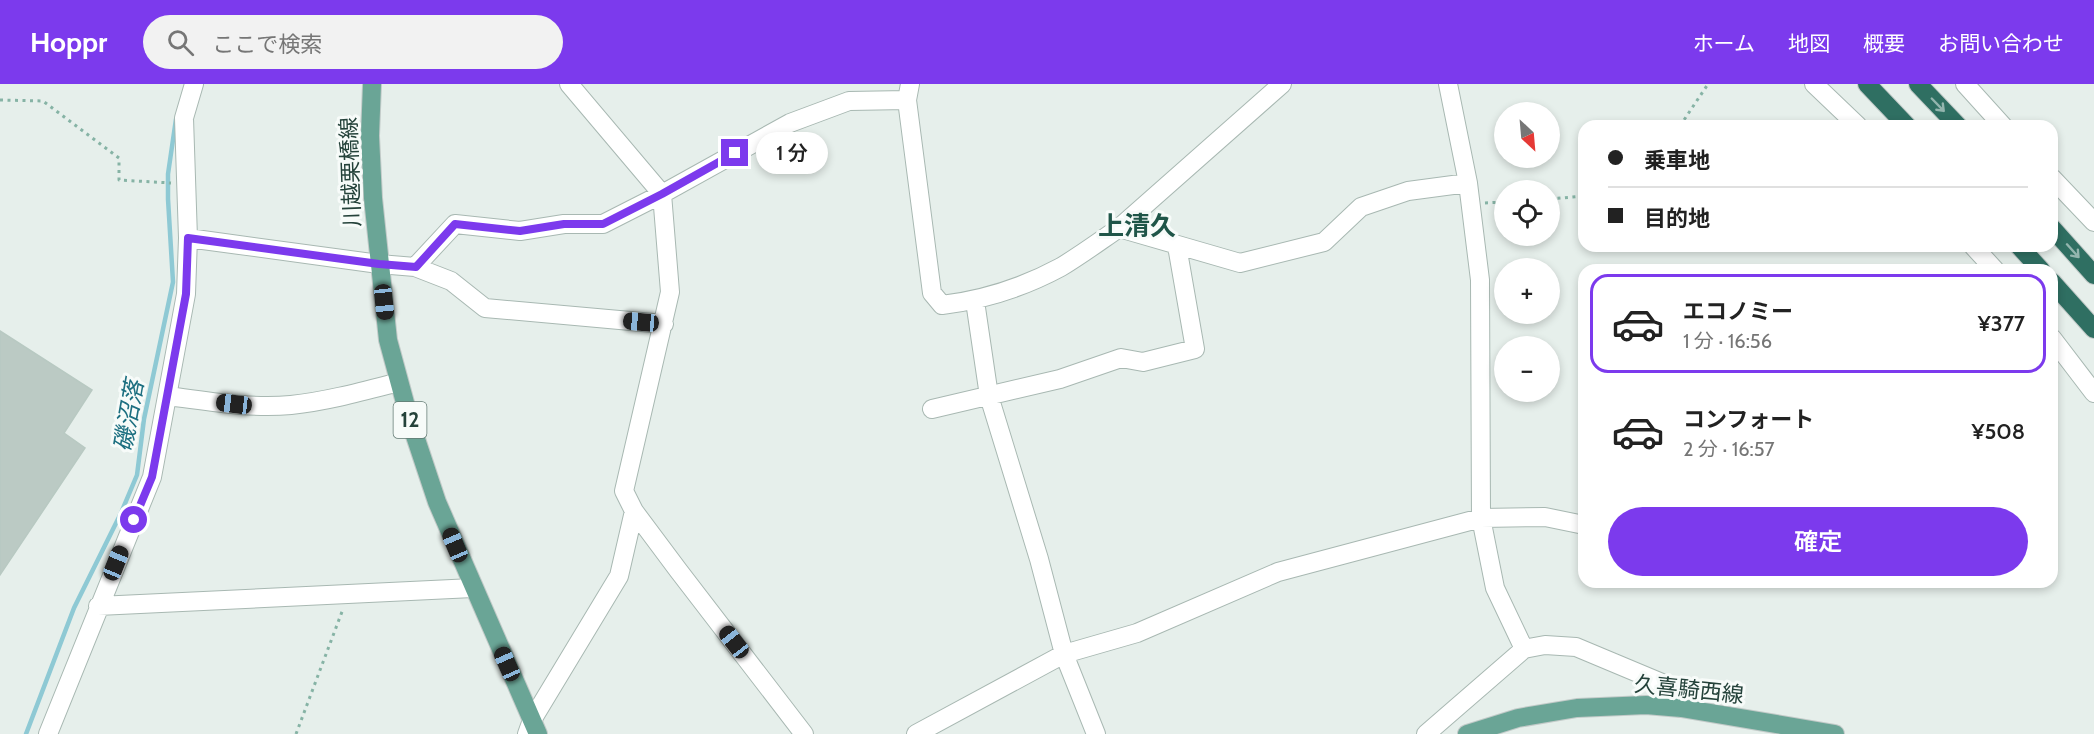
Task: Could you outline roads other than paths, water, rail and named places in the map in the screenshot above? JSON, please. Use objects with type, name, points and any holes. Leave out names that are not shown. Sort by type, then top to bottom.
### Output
[{"type":"highway","points":[[1867,84],[1901,120]]},
{"type":"highway","points":[[1918,84],[1952,120]]},
{"type":"highway","points":[[2058,235],[2094,275]]},
{"type":"highway","points":[[2024,252],[2036,264]]},
{"type":"highway","points":[[2058,289],[2094,329]]},
{"type":"main road","name":"川越栗橋線","points":[[372,84],[370,136],[372,198],[388,340],[410,421],[437,502],[532,729]]},
{"type":"main road","name":"久喜騎西線","points":[[1467,734],[1518,718],[1577,708],[1646,705],[1681,708],[1835,734]]},
{"type":"street","points":[[48,734],[152,477],[186,294],[188,238],[184,118],[194,84]]},
{"type":"street","points":[[568,84],[662,194],[670,292],[624,491],[634,511],[804,734]]},
{"type":"street","points":[[416,267],[455,224],[520,231],[564,224],[603,224],[790,123],[849,101],[908,92],[932,293],[942,305],[975,301],[1011,289],[1060,267],[1119,228],[1282,84]]},
{"type":"street","points":[[1448,84],[1468,183],[1480,280],[1481,518],[1495,588],[1524,649]]},
{"type":"street","points":[[1814,84],[1852,120]]},
{"type":"street","points":[[1965,84],[1998,120]]},
{"type":"street","points":[[1119,228],[1240,263],[1324,242],[1361,207],[1408,191],[1468,183]]},
{"type":"street","points":[[2058,184],[2094,222]]},
{"type":"street","points":[[188,238],[416,267],[451,281],[485,308],[664,324]]},
{"type":"street","points":[[932,409],[1060,380],[1121,358],[1143,362],[1195,349],[1177,246]]},
{"type":"street","points":[[1978,252],[1990,264]]},
{"type":"street","points":[[975,301],[990,396],[1039,559],[1064,654],[1096,734]]},
{"type":"street","points":[[2058,343],[2083,359],[2094,372]]},
{"type":"street","points":[[2058,346],[2094,393]]},
{"type":"street","points":[[167,396],[234,404],[291,405],[345,396],[399,382]]},
{"type":"street","points":[[532,729],[619,576],[634,511]]},
{"type":"street","points":[[916,734],[1064,654],[1137,633],[1278,572],[1481,518],[1545,517],[1578,524]]},
{"type":"street","points":[[98,606],[473,588]]},
{"type":"street","points":[[1426,734],[1524,649],[1545,645],[1576,647],[1662,683],[1681,708]]},
{"type":"street","points":[[1760,722],[1776,734]]},
{"type":"waterway","name":"磯沼落","points":[[26,734],[74,608],[121,513],[137,475],[144,419],[173,282],[168,174],[176,119]]},
{"type":"district","name":"上清久","points":[[1137,226]]}]
